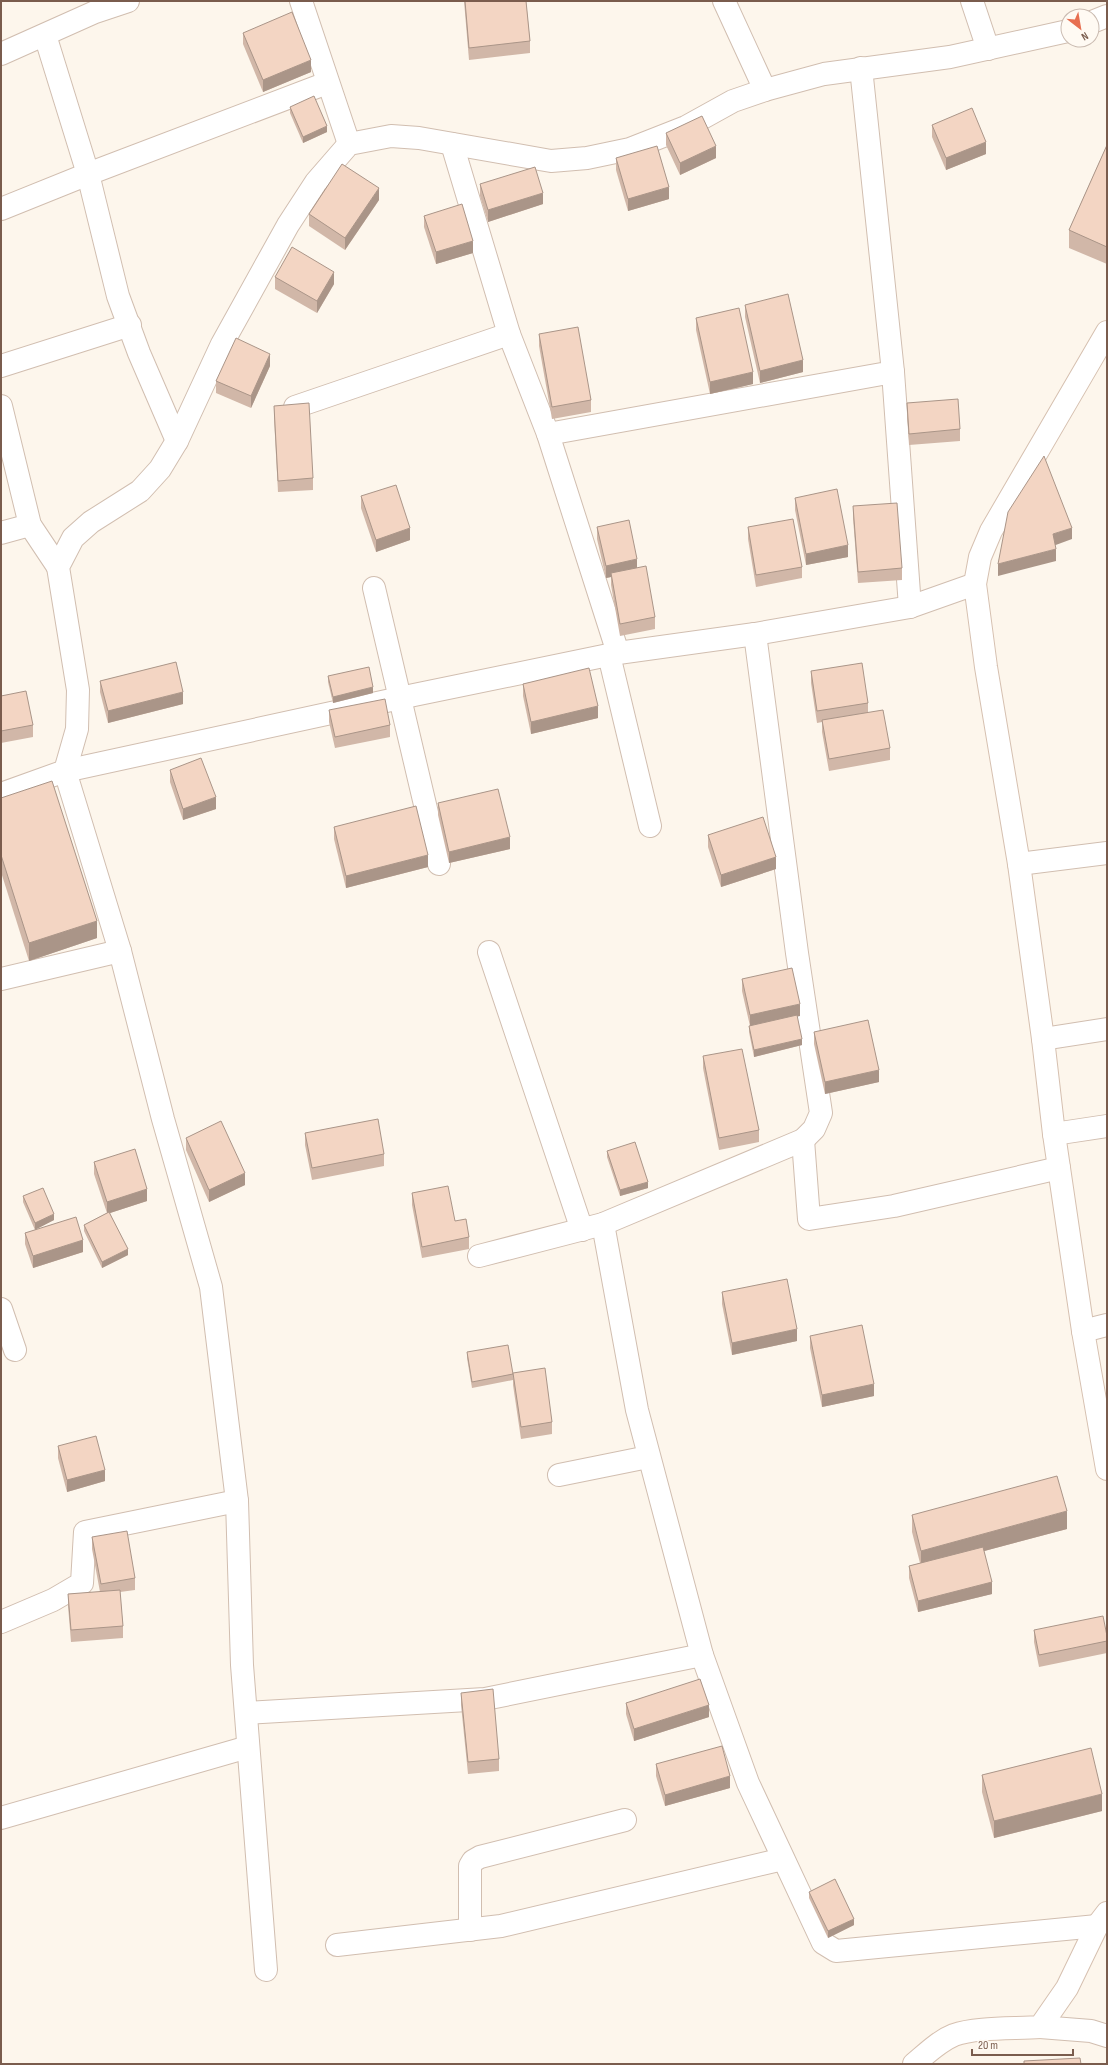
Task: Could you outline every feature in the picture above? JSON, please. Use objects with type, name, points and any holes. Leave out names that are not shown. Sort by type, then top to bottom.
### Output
[{"type":"street","points":[[1,54],[95,12],[128,1]]},
{"type":"street","points":[[301,1],[327,83],[349,144]]},
{"type":"street","points":[[724,1],[765,90]]},
{"type":"street","points":[[972,1],[988,49]]},
{"type":"street","points":[[58,567],[73,538],[91,522],[140,491],[160,469],[177,441],[222,344],[288,226],[316,182],[349,144],[391,136],[551,160],[587,158],[630,149],[686,127],[733,101],[765,90],[824,74],[950,57],[1060,33]]},
{"type":"street","points":[[45,35],[88,174],[118,296],[130,325],[139,353],[177,441]]},
{"type":"street","points":[[862,68],[893,372],[910,607]]},
{"type":"street","points":[[1,209],[88,174],[327,83]]},
{"type":"street","points":[[452,144],[509,334],[548,434],[614,654],[650,826]]},
{"type":"street","points":[[1,366],[130,325]]},
{"type":"street","points":[[295,407],[509,334]]},
{"type":"street","points":[[1106,342],[991,531],[980,557],[975,584],[986,667],[1019,864],[1043,1039],[1058,1168],[1083,1331],[1107,1469]]},
{"type":"street","points":[[548,434],[893,372]]},
{"type":"street","points":[[1,406],[30,526],[58,567],[78,690],[77,730],[65,771],[120,951],[163,1119],[211,1287],[237,1501],[242,1666],[247,1713],[248,1747],[266,1970]]},
{"type":"street","points":[[1,533],[30,526]]},
{"type":"street","points":[[1,794],[65,771],[398,698],[614,654],[755,634],[910,607],[975,584]]},
{"type":"street","points":[[374,588],[398,698],[439,864]]},
{"type":"street","points":[[479,1256],[603,1224],[803,1140],[814,1129],[820,1113],[797,953],[755,634]]},
{"type":"street","points":[[1019,864],[1107,853]]},
{"type":"street","points":[[1,979],[120,951]]},
{"type":"street","points":[[489,952],[582,1230]]},
{"type":"street","points":[[1043,1039],[1107,1029]]},
{"type":"street","points":[[1054,1134],[1107,1126]]},
{"type":"street","points":[[803,1140],[809,1219],[894,1206],[1058,1168]]},
{"type":"street","points":[[603,1224],[637,1410],[648,1457],[702,1655],[748,1783],[823,1943],[836,1951],[1102,1920]]},
{"type":"street","points":[[1,1308],[15,1350]]},
{"type":"street","points":[[1083,1331],[1107,1325]]},
{"type":"street","points":[[559,1475],[648,1457]]},
{"type":"street","points":[[1,1622],[53,1600],[82,1583],[85,1532],[237,1501]]},
{"type":"street","points":[[247,1713],[485,1699],[702,1655]]},
{"type":"street","points":[[1,1818],[248,1747]]},
{"type":"street","points":[[470,1930],[470,1866],[473,1861],[480,1857],[625,1820]]},
{"type":"street","points":[[337,1945],[470,1930],[525,1922],[783,1859]]},
{"type":"street","points":[[1040,2027],[1067,1988],[1102,1920]]},
{"type":"street","points":[[914,2064],[940,2043],[954,2035],[971,2032],[1040,2027],[1091,2031],[1107,2036]]},
{"type":"building","points":[[465,1],[526,1],[530,41],[469,48]]},
{"type":"building","points":[[292,12],[311,60],[263,80],[243,33]]},
{"type":"building","points":[[314,96],[327,126],[303,137],[290,107]]},
{"type":"building","points":[[972,108],[986,142],[946,158],[932,125]]},
{"type":"building","points":[[702,116],[716,146],[680,163],[666,133]]},
{"type":"building","points":[[1107,145],[1107,247],[1069,230]]},
{"type":"building","points":[[657,146],[669,187],[628,199],[616,158]]},
{"type":"building","points":[[342,164],[379,188],[345,238],[309,214]]},
{"type":"building","points":[[535,167],[543,193],[488,210],[480,184]]},
{"type":"building","points":[[462,204],[473,241],[436,252],[424,216]]},
{"type":"building","points":[[292,247],[334,272],[317,301],[275,277]]},
{"type":"building","points":[[788,294],[803,360],[760,371],[745,305]]},
{"type":"building","points":[[739,308],[753,372],[710,382],[696,318]]},
{"type":"building","points":[[578,327],[591,400],[552,407],[539,334]]},
{"type":"building","points":[[236,338],[270,354],[251,396],[216,381]]},
{"type":"building","points":[[958,399],[960,429],[909,434],[907,403]]},
{"type":"building","points":[[309,403],[313,478],[278,481],[274,406]]},
{"type":"building","points":[[1044,456],[1072,528],[1053,534],[1056,549],[998,564],[1008,512]]},
{"type":"building","points":[[396,485],[410,528],[376,540],[361,496]]},
{"type":"building","points":[[837,489],[848,545],[806,554],[795,498]]},
{"type":"building","points":[[897,503],[902,568],[858,572],[853,506]]},
{"type":"building","points":[[793,519],[802,567],[756,575],[748,527]]},
{"type":"building","points":[[629,520],[637,559],[606,566],[597,527]]},
{"type":"building","points":[[646,566],[655,617],[620,624],[611,573]]},
{"type":"building","points":[[176,662],[183,692],[108,711],[100,681]]},
{"type":"building","points":[[862,663],[868,703],[817,711],[811,671]]},
{"type":"building","points":[[369,667],[373,687],[333,697],[328,676]]},
{"type":"building","points":[[589,668],[598,706],[531,722],[523,684]]},
{"type":"building","points":[[26,691],[33,725],[1,731],[1,696]]},
{"type":"building","points":[[385,699],[390,725],[335,737],[329,710]]},
{"type":"building","points":[[883,710],[890,748],[829,759],[822,720]]},
{"type":"building","points":[[201,758],[216,797],[183,809],[170,770]]},
{"type":"building","points":[[52,781],[97,921],[29,943],[1,855],[1,798]]},
{"type":"building","points":[[498,789],[510,837],[449,852],[438,803]]},
{"type":"building","points":[[416,806],[428,855],[346,876],[334,827]]},
{"type":"building","points":[[763,817],[776,857],[721,875],[708,835]]},
{"type":"building","points":[[792,968],[800,1004],[750,1015],[742,979]]},
{"type":"building","points":[[797,1015],[802,1039],[754,1050],[749,1026]]},
{"type":"building","points":[[868,1020],[879,1070],[825,1082],[814,1032]]},
{"type":"building","points":[[742,1049],[759,1130],[719,1138],[703,1056]]},
{"type":"building","points":[[378,1119],[384,1154],[312,1168],[305,1133]]},
{"type":"building","points":[[221,1121],[245,1173],[209,1190],[186,1138]]},
{"type":"building","points":[[635,1142],[648,1182],[620,1190],[607,1151]]},
{"type":"building","points":[[135,1149],[147,1189],[107,1202],[94,1162]]},
{"type":"building","points":[[448,1186],[455,1221],[466,1219],[469,1237],[422,1247],[412,1193]]},
{"type":"building","points":[[43,1188],[54,1214],[35,1223],[23,1196]]},
{"type":"building","points":[[109,1212],[128,1249],[102,1262],[84,1225]]},
{"type":"building","points":[[76,1217],[83,1240],[33,1256],[25,1233]]},
{"type":"building","points":[[787,1279],[797,1329],[732,1343],[722,1292]]},
{"type":"building","points":[[862,1325],[874,1384],[822,1395],[810,1336]]},
{"type":"building","points":[[508,1345],[513,1374],[472,1382],[467,1352]]},
{"type":"building","points":[[545,1368],[552,1422],[521,1427],[513,1373]]},
{"type":"building","points":[[96,1436],[105,1470],[67,1480],[58,1446]]},
{"type":"building","points":[[1057,1476],[1067,1511],[921,1551],[912,1515]]},
{"type":"building","points":[[127,1531],[135,1578],[101,1584],[92,1537]]},
{"type":"building","points":[[983,1547],[992,1582],[918,1601],[909,1566]]},
{"type":"building","points":[[120,1590],[123,1626],[71,1630],[68,1594]]},
{"type":"building","points":[[1103,1616],[1107,1641],[1039,1655],[1034,1630]]},
{"type":"building","points":[[700,1679],[709,1705],[634,1729],[626,1703]]},
{"type":"building","points":[[493,1689],[499,1759],[468,1762],[461,1693]]},
{"type":"building","points":[[722,1746],[730,1776],[665,1795],[656,1764]]},
{"type":"building","points":[[1091,1748],[1102,1794],[994,1821],[982,1775]]},
{"type":"building","points":[[835,1879],[854,1919],[828,1931],[809,1892]]},
{"type":"building","points":[[1080,2058],[1081,2064],[1024,2064],[1024,2061]]}]
